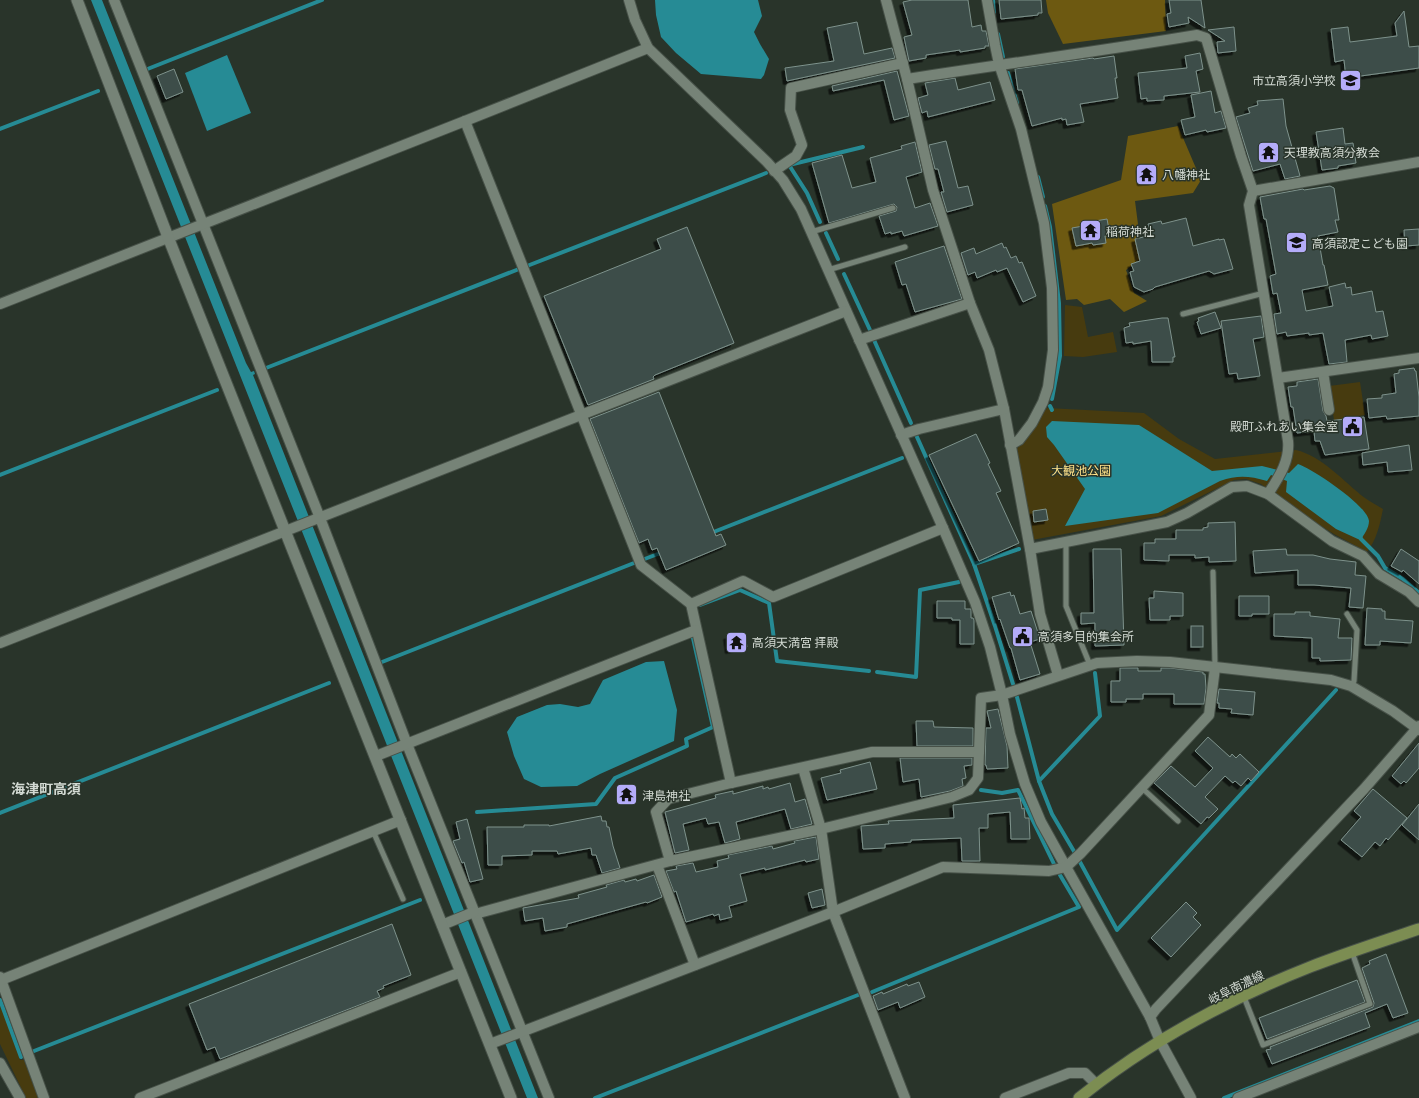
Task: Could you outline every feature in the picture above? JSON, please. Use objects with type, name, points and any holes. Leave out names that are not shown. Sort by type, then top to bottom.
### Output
[{"type":"main road","name":"岐阜南濃線","points":[[1078,1098],[1096,1084],[1160,1041],[1244,997],[1310,967],[1419,929]]},
{"type":"street","points":[[76,0],[168,237],[286,531],[380,755],[401,820],[448,923],[461,972],[493,1043],[511,1098]]},
{"type":"street","points":[[114,0],[198,225],[473,913],[519,1033],[549,1098]]},
{"type":"street","points":[[629,0],[635,20],[648,48],[783,180],[801,209],[975,602],[990,647],[1010,734],[1023,780],[1041,822],[1150,1017],[1160,1041],[1190,1098]]},
{"type":"street","points":[[886,0],[907,79],[933,190],[970,303],[989,350],[1004,409],[1030,548],[1040,614],[1058,675]]},
{"type":"street","points":[[987,0],[999,64],[1021,129],[1044,223],[1052,288],[1053,350],[1048,387],[1043,402],[1032,423],[1019,440],[1010,445]]},
{"type":"street","points":[[907,79],[999,64],[1094,52],[1197,35],[1206,38],[1240,156],[1253,191],[1249,205],[1289,449],[1288,456],[1280,474],[1268,494]]},
{"type":"street","points":[[0,304],[648,48]]},
{"type":"street","points":[[774,171],[796,156],[802,145],[790,110],[791,88],[903,63]]},
{"type":"street","points":[[466,121],[641,565],[691,604],[731,783]]},
{"type":"street","points":[[1253,191],[1419,162]]},
{"type":"street","points":[[859,340],[970,303]]},
{"type":"street","points":[[0,643],[846,311]]},
{"type":"street","points":[[1278,378],[1419,358]]},
{"type":"street","points":[[1323,372],[1329,410]]},
{"type":"street","points":[[902,435],[919,429],[1004,409]]},
{"type":"street","points":[[1030,548],[1167,522],[1187,513],[1232,487],[1247,486],[1268,494],[1326,537],[1363,556],[1379,574],[1409,592],[1419,602]]},
{"type":"street","points":[[691,604],[743,581],[773,597],[943,528]]},
{"type":"street","points":[[380,755],[696,630]]},
{"type":"street","points":[[448,923],[473,913],[670,861],[821,829],[952,797],[968,790],[978,778],[981,698],[1002,695],[1097,663],[1137,661],[1163,662],[1331,680],[1351,686],[1394,711],[1418,728],[1364,789],[1150,1017]]},
{"type":"street","points":[[493,1043],[833,912],[943,867],[1049,871],[1066,867],[1142,788],[1208,715],[1214,668]]},
{"type":"street","points":[[670,861],[656,812],[668,799],[731,783],[872,752],[979,752]]},
{"type":"street","points":[[803,768],[821,829],[833,912],[905,1098]]},
{"type":"street","points":[[44,1098],[0,979],[401,820]]},
{"type":"street","points":[[657,865],[695,965]]},
{"type":"street","points":[[140,1098],[461,972]]},
{"type":"street","points":[[1238,1098],[1419,1027]]},
{"type":"street","points":[[0,1063],[20,1098]]},
{"type":"street","points":[[1005,1098],[1069,1073],[1085,1073],[1096,1084]]},
{"type":"lane","points":[[811,232],[893,208]]},
{"type":"lane","points":[[828,270],[905,247]]},
{"type":"lane","points":[[1183,314],[1264,293]]},
{"type":"lane","points":[[1066,542],[1066,606],[1090,665]]},
{"type":"lane","points":[[1212,572],[1214,668]]},
{"type":"lane","points":[[1347,614],[1357,630],[1354,681],[1351,686]]},
{"type":"lane","points":[[1142,788],[1178,821]]},
{"type":"lane","points":[[373,832],[403,899]]},
{"type":"lane","points":[[1244,997],[1263,1045],[1370,1004],[1352,952]]},
{"type":"green space","points":[[1065,305],[1082,307],[1088,337],[1113,332],[1117,352],[1083,357],[1064,356]]},
{"type":"green space","points":[[1360,382],[1365,415],[1334,420],[1329,386]]},
{"type":"green space","name":"大観池公園","points":[[1047,408],[1144,413],[1179,439],[1215,459],[1296,450],[1306,453],[1332,470],[1365,498],[1383,509],[1376,537],[1367,552],[1308,518],[1261,484],[1246,479],[1234,480],[1161,516],[1032,540],[1016,450]]},
{"type":"green space","points":[[0,1003],[20,1060],[24,1060],[38,1098],[26,1098],[0,1044]]},
{"type":"shaded area","points":[[1046,0],[1165,0],[1166,31],[1063,44],[1048,13]]},
{"type":"shaded area","points":[[1178,126],[1201,180],[1193,193],[1135,201],[1139,232],[1139,260],[1126,270],[1134,293],[1147,301],[1124,312],[1110,299],[1084,305],[1077,299],[1066,300],[1052,204],[1121,180],[1128,136]]},
{"type":"water","points":[[91,0],[102,0],[246,363],[251,372],[254,371],[255,374],[253,375],[538,1098],[527,1098]]},
{"type":"water","points":[[655,0],[758,0],[762,16],[754,32],[769,59],[764,75],[761,79],[701,74],[676,53],[661,37],[656,15]]},
{"type":"water","points":[[227,55],[251,113],[207,131],[185,73]]},
{"type":"water","points":[[1052,421],[1139,425],[1212,471],[1262,466],[1289,473],[1298,464],[1327,480],[1360,506],[1369,521],[1368,526],[1365,534],[1360,540],[1336,529],[1286,492],[1287,481],[1271,475],[1267,481],[1244,477],[1220,481],[1158,513],[1065,526],[1085,489],[1047,437],[1046,427]]},
{"type":"water","points":[[664,661],[677,710],[674,741],[600,774],[577,786],[541,787],[524,779],[514,756],[507,732],[517,717],[547,705],[560,704],[578,707],[590,704],[603,680],[646,662]]},
{"type":"building","points":[[912,0],[968,0],[972,27],[981,25],[982,31],[986,31],[989,46],[960,52],[960,50],[926,55],[926,58],[909,61],[904,37],[912,35],[903,2]]},
{"type":"building","points":[[999,0],[1041,0],[1042,13],[1038,13],[1038,15],[1001,19]]},
{"type":"building","points":[[1169,0],[1201,0],[1205,28],[1188,17],[1189,23],[1169,27],[1167,14],[1171,13]]},
{"type":"building","points":[[1404,11],[1409,47],[1419,46],[1419,68],[1346,78],[1344,60],[1335,62],[1331,29],[1348,27],[1350,42],[1397,36],[1395,23]]},
{"type":"building","points":[[857,22],[864,54],[892,48],[895,58],[787,81],[785,68],[834,61],[827,28]]},
{"type":"building","points":[[1234,27],[1236,51],[1218,53],[1217,42],[1225,41],[1208,30]]},
{"type":"building","points":[[1200,53],[1203,69],[1196,71],[1200,92],[1164,96],[1164,100],[1147,101],[1147,98],[1141,99],[1138,73],[1187,68],[1185,56]]},
{"type":"building","points":[[1114,56],[1118,98],[1080,104],[1084,122],[1067,125],[1066,119],[1062,120],[1062,118],[1032,126],[1022,90],[1018,90],[1015,69]]},
{"type":"building","points":[[174,69],[183,92],[166,99],[157,76]]},
{"type":"building","points":[[897,71],[909,116],[894,120],[884,80],[833,91],[832,86]]},
{"type":"building","points":[[955,78],[958,90],[990,82],[995,100],[928,117],[927,111],[922,113],[918,98],[928,95],[925,83]]},
{"type":"building","points":[[1211,91],[1215,113],[1221,111],[1226,128],[1207,132],[1206,130],[1185,135],[1181,120],[1195,117],[1191,95]]},
{"type":"building","points":[[1283,99],[1286,126],[1300,176],[1285,179],[1280,164],[1253,171],[1236,117],[1250,113],[1248,108],[1258,105],[1257,101]]},
{"type":"building","points":[[1343,128],[1345,144],[1353,143],[1356,163],[1338,166],[1338,168],[1322,170],[1316,132]]},
{"type":"building","points":[[946,141],[958,188],[968,186],[973,205],[947,212],[941,192],[944,192],[938,169],[935,169],[929,145]]},
{"type":"building","points":[[915,142],[922,172],[906,177],[915,208],[930,203],[938,226],[904,236],[902,231],[885,234],[879,216],[896,211],[897,207],[894,204],[829,223],[812,163],[842,155],[852,188],[876,182],[870,158],[902,149],[901,146]]},
{"type":"building","name":"八幡神社","points":[[1151,166],[1153,181],[1141,182],[1140,167]]},
{"type":"building","points":[[1330,186],[1334,188],[1339,220],[1335,220],[1338,232],[1318,236],[1328,285],[1302,290],[1306,311],[1333,306],[1329,287],[1345,283],[1346,288],[1351,287],[1352,295],[1372,291],[1376,312],[1383,311],[1388,336],[1372,339],[1371,335],[1345,340],[1347,362],[1329,364],[1323,333],[1287,336],[1286,332],[1277,334],[1274,314],[1281,313],[1277,293],[1273,294],[1270,276],[1276,274],[1266,219],[1264,219],[1260,197],[1303,189]]},
{"type":"building","points":[[1186,218],[1193,246],[1224,239],[1233,269],[1214,274],[1209,271],[1155,287],[1144,292],[1134,287],[1130,272],[1134,271],[1131,264],[1140,261],[1135,239],[1148,236],[1146,228],[1149,227],[1148,224],[1161,221],[1162,224]]},
{"type":"building","name":"稲荷神社","points":[[1107,219],[1110,235],[1105,236],[1106,243],[1093,245],[1092,243],[1076,246],[1072,228],[1089,225],[1089,222]]},
{"type":"building","points":[[687,227],[734,343],[655,375],[653,377],[654,379],[588,405],[544,296],[661,249],[657,239]]},
{"type":"building","points":[[1419,229],[1419,245],[1405,246],[1404,230]]},
{"type":"building","points":[[1002,243],[1004,248],[1006,247],[1011,258],[1016,256],[1019,263],[1022,262],[1036,296],[1023,302],[1007,268],[997,272],[996,270],[977,278],[975,272],[968,275],[961,253],[974,248],[976,254]]},
{"type":"building","points":[[944,246],[962,299],[915,312],[906,284],[902,285],[895,262]]},
{"type":"building","points":[[1215,312],[1221,328],[1201,334],[1197,322],[1199,321],[1198,318]]},
{"type":"building","points":[[1261,316],[1264,337],[1253,339],[1260,376],[1238,379],[1237,373],[1229,374],[1221,321]]},
{"type":"building","points":[[1168,318],[1175,357],[1173,357],[1173,362],[1152,362],[1151,341],[1133,344],[1133,342],[1126,343],[1124,328],[1130,326],[1129,323]]},
{"type":"building","points":[[1414,368],[1416,371],[1419,397],[1419,416],[1387,419],[1386,416],[1369,418],[1367,399],[1382,398],[1382,395],[1396,393],[1394,374],[1399,373],[1399,370]]},
{"type":"building","points":[[1318,379],[1323,411],[1327,421],[1364,417],[1369,449],[1325,455],[1320,441],[1315,441],[1314,431],[1297,433],[1288,387],[1297,386],[1297,382]]},
{"type":"building","points":[[659,392],[716,536],[721,534],[726,545],[666,570],[657,548],[652,550],[648,539],[639,543],[590,419]]},
{"type":"building","points":[[976,434],[1001,491],[996,493],[1019,543],[979,561],[929,455]]},
{"type":"building","points":[[1409,445],[1412,470],[1388,472],[1387,462],[1363,465],[1362,453]]},
{"type":"building","points":[[1046,509],[1048,520],[1034,522],[1033,511]]},
{"type":"building","points":[[1235,522],[1236,561],[1209,562],[1209,557],[1195,558],[1195,555],[1169,555],[1169,561],[1144,560],[1144,543],[1155,543],[1155,539],[1176,539],[1176,530],[1203,530],[1203,528],[1208,527],[1208,523]]},
{"type":"building","points":[[1093,549],[1121,549],[1124,645],[1095,646],[1095,623],[1081,624],[1081,613],[1094,613]]},
{"type":"building","points":[[1286,549],[1287,555],[1313,555],[1330,559],[1356,562],[1355,575],[1366,576],[1363,608],[1349,607],[1351,588],[1298,585],[1298,570],[1255,573],[1253,551]]},
{"type":"building","points":[[1401,549],[1419,561],[1419,584],[1403,570],[1402,572],[1391,566]]},
{"type":"building","points":[[1154,591],[1183,593],[1183,616],[1170,616],[1170,620],[1150,620],[1149,598],[1154,598]]},
{"type":"building","points":[[1010,592],[1011,596],[1014,595],[1020,614],[1031,611],[1040,639],[1030,642],[1040,674],[1020,680],[1011,648],[1000,619],[999,620],[992,597]]},
{"type":"building","points":[[1239,596],[1269,596],[1269,614],[1239,616]]},
{"type":"building","points":[[937,601],[965,601],[965,609],[971,609],[971,618],[974,620],[974,644],[960,644],[960,620],[952,620],[952,618],[937,618]]},
{"type":"building","points":[[1367,608],[1382,609],[1382,611],[1385,611],[1385,619],[1413,621],[1411,643],[1380,641],[1380,645],[1365,645]]},
{"type":"building","points":[[1295,612],[1310,612],[1310,616],[1340,619],[1338,638],[1352,638],[1351,660],[1320,661],[1320,658],[1312,658],[1312,638],[1274,636],[1274,614],[1295,614]]},
{"type":"building","points":[[1191,626],[1203,626],[1203,647],[1191,647]]},
{"type":"building","name":"高須天満宮 拝殿","points":[[745,634],[747,647],[729,650],[727,636]]},
{"type":"building","points":[[1120,668],[1138,668],[1138,671],[1161,671],[1161,668],[1170,668],[1203,672],[1203,674],[1205,674],[1206,688],[1204,704],[1174,704],[1174,694],[1143,694],[1143,699],[1126,699],[1126,702],[1111,702],[1111,681],[1120,681]]},
{"type":"building","points":[[1219,689],[1255,692],[1253,715],[1231,713],[1232,709],[1219,708],[1219,703],[1217,703]]},
{"type":"building","points":[[998,709],[1007,746],[1008,768],[987,769],[985,765],[986,728],[991,728],[987,711]]},
{"type":"building","points":[[916,721],[933,721],[934,727],[973,728],[973,746],[917,746]]},
{"type":"building","points":[[1208,737],[1230,757],[1232,754],[1236,758],[1240,754],[1259,772],[1251,781],[1248,778],[1241,786],[1235,781],[1233,783],[1225,776],[1205,797],[1218,809],[1209,818],[1207,817],[1201,824],[1154,783],[1171,766],[1195,787],[1213,768],[1195,751]]},
{"type":"building","points":[[1419,743],[1419,768],[1406,783],[1404,781],[1401,784],[1392,776]]},
{"type":"building","points":[[900,758],[972,758],[972,765],[964,766],[966,778],[962,779],[963,786],[950,791],[921,797],[919,779],[903,782]]},
{"type":"building","points":[[870,762],[877,789],[827,800],[821,778],[841,773],[840,770]]},
{"type":"building","points":[[790,783],[795,802],[805,799],[812,824],[791,829],[785,809],[736,822],[740,839],[725,843],[719,822],[708,824],[706,818],[683,824],[689,850],[675,853],[665,812],[716,798],[715,795],[733,791],[733,794],[763,786],[763,789],[768,787],[769,789]]},
{"type":"building","points":[[1373,789],[1407,818],[1388,840],[1386,838],[1380,846],[1375,842],[1362,857],[1341,840],[1361,817],[1354,811]]},
{"type":"building","points":[[1020,798],[1022,809],[1024,808],[1025,818],[1029,818],[1030,839],[1011,839],[1010,812],[988,814],[988,828],[979,828],[980,861],[962,861],[961,838],[911,840],[911,842],[885,844],[885,848],[863,849],[861,826],[889,824],[888,821],[954,818],[953,805]]},
{"type":"building","points":[[1419,804],[1419,840],[1402,825]]},
{"type":"building","points":[[601,816],[602,821],[606,821],[607,827],[609,827],[620,868],[602,873],[596,855],[592,855],[591,848],[558,854],[557,851],[532,851],[532,855],[502,856],[502,865],[488,865],[487,827],[524,827],[524,825],[549,826]]},
{"type":"building","points":[[467,819],[483,879],[470,882],[464,862],[462,863],[453,841],[460,839],[456,822]]},
{"type":"building","points":[[816,837],[819,859],[806,862],[805,860],[765,870],[765,868],[740,874],[747,901],[729,906],[732,917],[720,920],[719,914],[714,916],[713,914],[686,922],[676,891],[674,892],[666,871],[677,869],[676,866],[693,863],[696,872],[718,867],[717,861],[729,858],[728,855],[772,846],[773,849],[795,843],[794,841]]},
{"type":"building","points":[[654,875],[662,897],[647,903],[646,902],[567,924],[567,927],[545,931],[543,918],[525,921],[523,908],[579,898],[578,895],[607,887],[606,885],[624,880],[625,882],[636,879],[637,881]]},
{"type":"building","points":[[822,889],[825,905],[812,908],[808,893]]},
{"type":"building","points":[[1186,902],[1197,913],[1193,917],[1201,925],[1171,957],[1151,938]]},
{"type":"building","points":[[392,924],[411,975],[383,986],[384,988],[377,991],[380,997],[220,1059],[215,1047],[207,1050],[189,1004]]},
{"type":"building","points":[[1386,954],[1408,1013],[1393,1018],[1387,1004],[1365,1013],[1370,1027],[1272,1064],[1266,1050],[1271,1049],[1270,1047],[1373,1007],[1374,1003],[1362,968],[1370,964],[1369,961]]},
{"type":"building","points":[[1357,980],[1365,1002],[1267,1039],[1259,1018]]},
{"type":"building","points":[[919,982],[925,997],[900,1008],[898,1002],[878,1010],[873,996],[882,992],[883,994],[907,984],[908,986]]},
{"type":"waterway","points":[[145,70],[322,0]]},
{"type":"waterway","points":[[993,0],[994,12]]},
{"type":"waterway","points":[[998,34],[1003,57]]},
{"type":"waterway","points":[[1008,73],[1017,103]]},
{"type":"waterway","points":[[0,129],[98,91]]},
{"type":"waterway","points":[[820,222],[807,193],[789,165],[863,147]]},
{"type":"waterway","points":[[527,266],[766,173]]},
{"type":"waterway","points":[[1038,177],[1043,197]]},
{"type":"waterway","points":[[1045,206],[1050,227],[1059,303],[1060,356],[1052,399]]},
{"type":"waterway","points":[[826,233],[838,259]]},
{"type":"waterway","points":[[266,368],[519,269]]},
{"type":"waterway","points":[[844,274],[870,330]]},
{"type":"waterway","points":[[874,340],[911,423]]},
{"type":"waterway","points":[[0,475],[217,390]]},
{"type":"waterway","points":[[1050,406],[1052,410]]},
{"type":"waterway","points":[[917,437],[974,564],[1013,684]]},
{"type":"waterway","points":[[711,533],[902,458]]},
{"type":"waterway","points":[[1360,534],[1361,539],[1378,556],[1385,568],[1403,579],[1419,593]]},
{"type":"waterway","points":[[974,564],[1019,549]]},
{"type":"waterway","points":[[642,560],[663,552]]},
{"type":"waterway","points":[[382,662],[634,563]]},
{"type":"waterway","points":[[877,672],[916,677],[920,590],[959,582]]},
{"type":"waterway","points":[[700,605],[740,590],[769,603],[777,661],[869,671]]},
{"type":"waterway","points":[[477,812],[596,804],[615,778],[687,746],[686,739],[713,727],[693,638]]},
{"type":"waterway","points":[[1039,781],[1100,716],[1095,673]]},
{"type":"waterway","points":[[0,813],[329,683]]},
{"type":"waterway","points":[[1080,862],[1117,930],[1336,690]]},
{"type":"waterway","points":[[1017,697],[1039,781],[1052,814],[1075,853]]},
{"type":"waterway","points":[[981,790],[1002,793],[1018,790],[1054,864]]},
{"type":"waterway","points":[[872,992],[1079,907],[1060,875]]},
{"type":"waterway","points":[[34,1051],[420,900]]},
{"type":"waterway","points":[[595,1098],[858,995]]},
{"type":"waterway","points":[[0,1000],[21,1057]]},
{"type":"waterway","points":[[1224,1098],[1419,1021]]},
{"type":"place","name":"市立高須小学校","points":[[1351,80]]},
{"type":"place","name":"天理教高須分教会","points":[[1269,152]]},
{"type":"place","name":"八幡神社","points":[[1146,174]]},
{"type":"place","name":"稲荷神社","points":[[1091,231]]},
{"type":"place","name":"高須認定こども園","points":[[1296,243]]},
{"type":"place","name":"殿町ふれあい集会室","points":[[1353,426]]},
{"type":"place","name":"高須多目的集会所","points":[[1022,636]]},
{"type":"place","name":"高須天満宮 拝殿","points":[[737,642]]},
{"type":"place","name":"津島神社","points":[[626,795]]},
{"type":"district","name":"海津町高須","points":[[46,789]]}]
